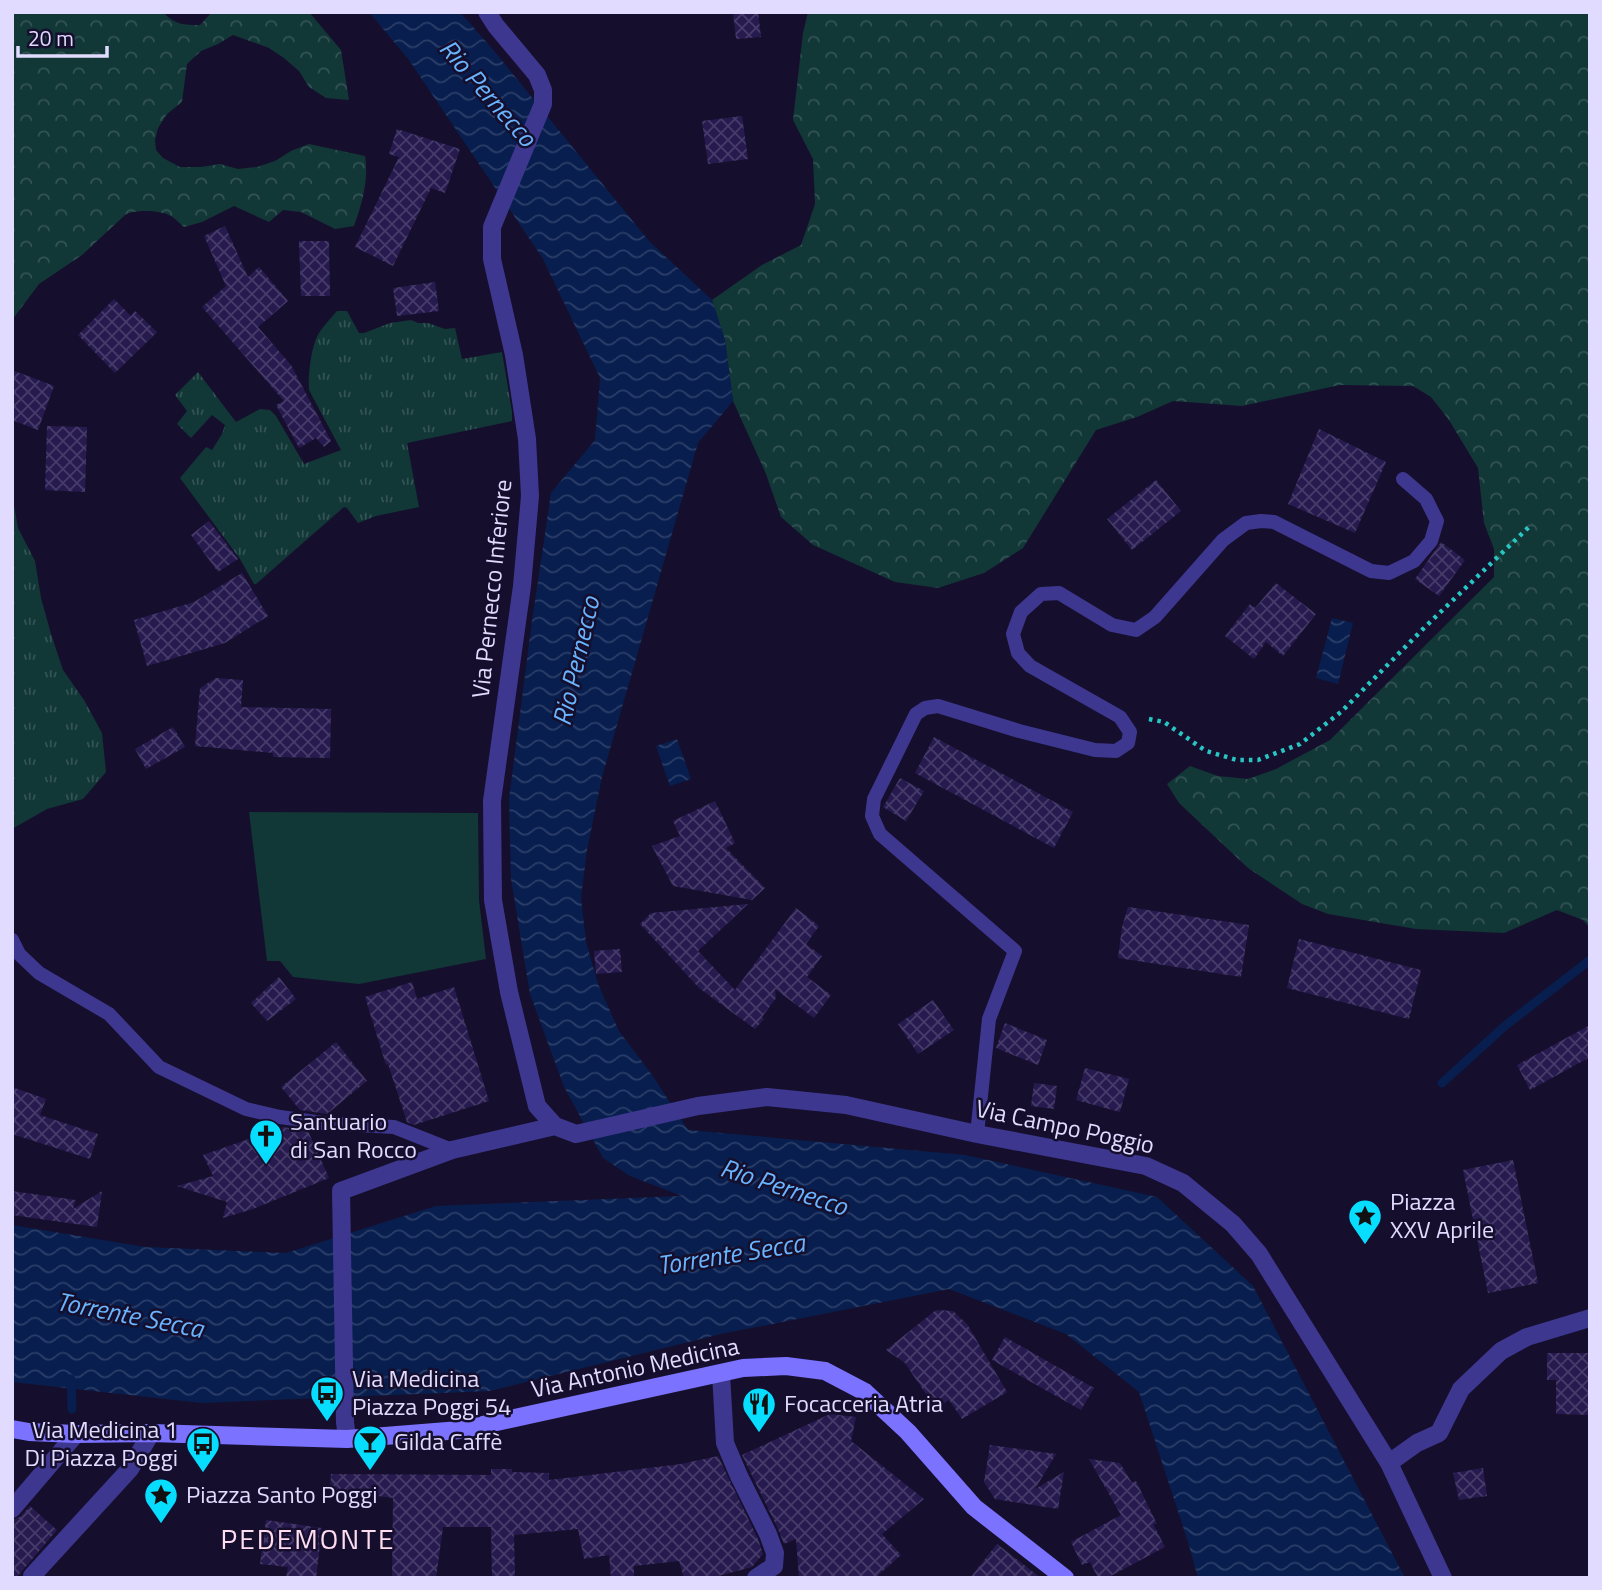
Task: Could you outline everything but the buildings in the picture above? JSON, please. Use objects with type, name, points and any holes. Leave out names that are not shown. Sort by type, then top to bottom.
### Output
[{"type":"main road","name":"Via Antonio Medicina","points":[[12,1429],[76,1434],[460,1430],[743,1368],[786,1366],[825,1371],[865,1392],[908,1432],[974,1507],[1065,1578]]},
{"type":"street","name":"Via Pernecco Inferiore","points":[[487,12],[537,75],[543,90],[543,104],[492,227],[492,259],[514,355],[527,439],[530,496],[522,586],[492,801],[493,900],[509,992],[537,1106],[555,1126]]},
{"type":"street","name":"Via Campo Poggio","points":[[555,1126],[576,1134],[698,1106],[767,1097],[846,1105],[1146,1166],[1183,1183],[1233,1224],[1259,1254],[1389,1463],[1443,1578]]},
{"type":"street","points":[[346,1430],[341,1191],[452,1150],[555,1126]]},
{"type":"street","points":[[1389,1463],[1418,1443],[1439,1433],[1461,1390],[1501,1351],[1527,1337],[1590,1318]]},
{"type":"street","points":[[721,1374],[725,1443],[775,1553],[774,1566],[756,1578]]},
{"type":"street","points":[[32,1576],[130,1469],[151,1433]]},
{"type":"street","points":[[12,1509],[76,1434]]},
{"type":"lane","points":[[977,1133],[989,1019],[1016,951],[880,834],[872,816],[874,799],[916,714],[925,708],[938,706],[1019,732],[1096,750],[1116,751],[1128,743],[1130,732],[1120,717],[1030,666],[1018,653],[1013,634],[1021,612],[1041,594],[1059,593],[1112,625],[1136,629],[1155,617],[1223,540],[1246,523],[1261,521],[1274,522],[1371,571],[1389,573],[1414,561],[1431,541],[1437,521],[1426,499],[1403,479]]},
{"type":"lane","points":[[12,940],[19,954],[39,973],[109,1014],[159,1067],[246,1109],[312,1121],[394,1127],[452,1150]]},
{"type":"path","points":[[1120,717],[1136,716],[1164,722],[1206,751],[1237,760],[1258,760],[1300,744],[1341,712],[1532,524]]},
{"type":"green space","points":[[12,12],[163,12],[180,23],[200,25],[212,12],[309,12],[341,50],[349,100],[326,98],[309,87],[299,71],[284,58],[269,48],[233,35],[201,51],[187,64],[182,102],[167,114],[158,128],[156,150],[163,158],[180,167],[220,164],[238,169],[275,161],[309,144],[365,156],[364,191],[354,226],[335,229],[301,212],[283,210],[269,222],[234,206],[202,222],[184,227],[173,217],[161,212],[129,213],[82,255],[39,284],[12,320]]},
{"type":"green space","points":[[808,12],[1590,12],[1590,928],[1583,920],[1557,910],[1504,933],[1416,929],[1328,914],[1302,904],[1248,868],[1179,803],[1167,784],[1190,766],[1218,776],[1248,779],[1276,769],[1330,740],[1494,577],[1494,549],[1484,523],[1478,468],[1449,420],[1431,397],[1413,386],[1340,385],[1242,406],[1173,401],[1137,417],[1096,430],[1023,548],[984,573],[938,588],[895,582],[813,545],[781,517],[766,474],[733,401],[725,340],[712,300],[762,265],[801,245],[815,204],[813,159],[793,120]]},
{"type":"green space","points":[[337,311],[347,311],[359,333],[390,323],[411,320],[445,329],[455,328],[462,359],[502,352],[512,421],[407,443],[419,507],[376,516],[358,523],[344,507],[254,584],[240,559],[180,478],[206,447],[212,450],[225,425],[212,415],[191,438],[177,424],[187,411],[175,395],[198,372],[236,422],[260,409],[270,410],[304,464],[341,450],[309,390],[316,339]]},
{"type":"green space","points":[[12,494],[18,528],[35,561],[41,598],[63,670],[102,733],[106,772],[83,799],[47,809],[12,829]]},
{"type":"green space","points":[[249,812],[478,813],[479,900],[486,959],[359,984],[293,977],[280,961],[267,961]]},
{"type":"water","points":[[369,12],[460,12],[649,241],[712,300],[725,340],[733,401],[698,443],[602,777],[587,850],[581,898],[586,942],[598,984],[619,1031],[688,1130],[965,1155],[1157,1197],[1253,1286],[1405,1578],[1198,1578],[1139,1392],[1066,1334],[949,1289],[721,1334],[490,1391],[202,1403],[12,1382],[12,1225],[145,1247],[286,1253],[436,1206],[682,1196],[630,1176],[603,1158],[564,1087],[530,994],[511,879],[509,799],[551,493],[595,440],[600,378],[543,259],[409,60]]},
{"type":"water","points":[[1332,618],[1353,623],[1338,684],[1316,678]]},
{"type":"water","points":[[677,739],[691,779],[670,786],[656,746]]},
{"type":"waterway","points":[[1442,1083],[1506,1025],[1590,960]]},
{"type":"waterway","points":[[71,1379],[72,1409]]},
{"type":"place","name":"Santuario di San Rocco","points":[[266,1166]]},
{"type":"place","name":"Piazza XXV Aprile","points":[[1365,1246]]},
{"type":"place","name":"Via Medicina Piazza Poggi 54","points":[[327,1423]]},
{"type":"place","name":"Focacceria Atria","points":[[759,1434]]},
{"type":"place","name":"Gilda Caffè","points":[[370,1472]]},
{"type":"place","name":"Via Medicina 1 Di Piazza Poggi","points":[[203,1474]]},
{"type":"place","name":"Piazza Santo Poggi","points":[[161,1525]]},
{"type":"district","name":"PEDEMONTE","points":[[308,1539]]},
{"type":"water label","name":"Rio Pernecco","points":[[488,93]]},
{"type":"water label","name":"Rio Pernecco","points":[[576,661]]},
{"type":"water label","name":"Rio Pernecco","points":[[784,1187]]},
{"type":"water label","name":"Torrente Secca","points":[[731,1254]]},
{"type":"water label","name":"Torrente Secca","points":[[130,1315]]}]
